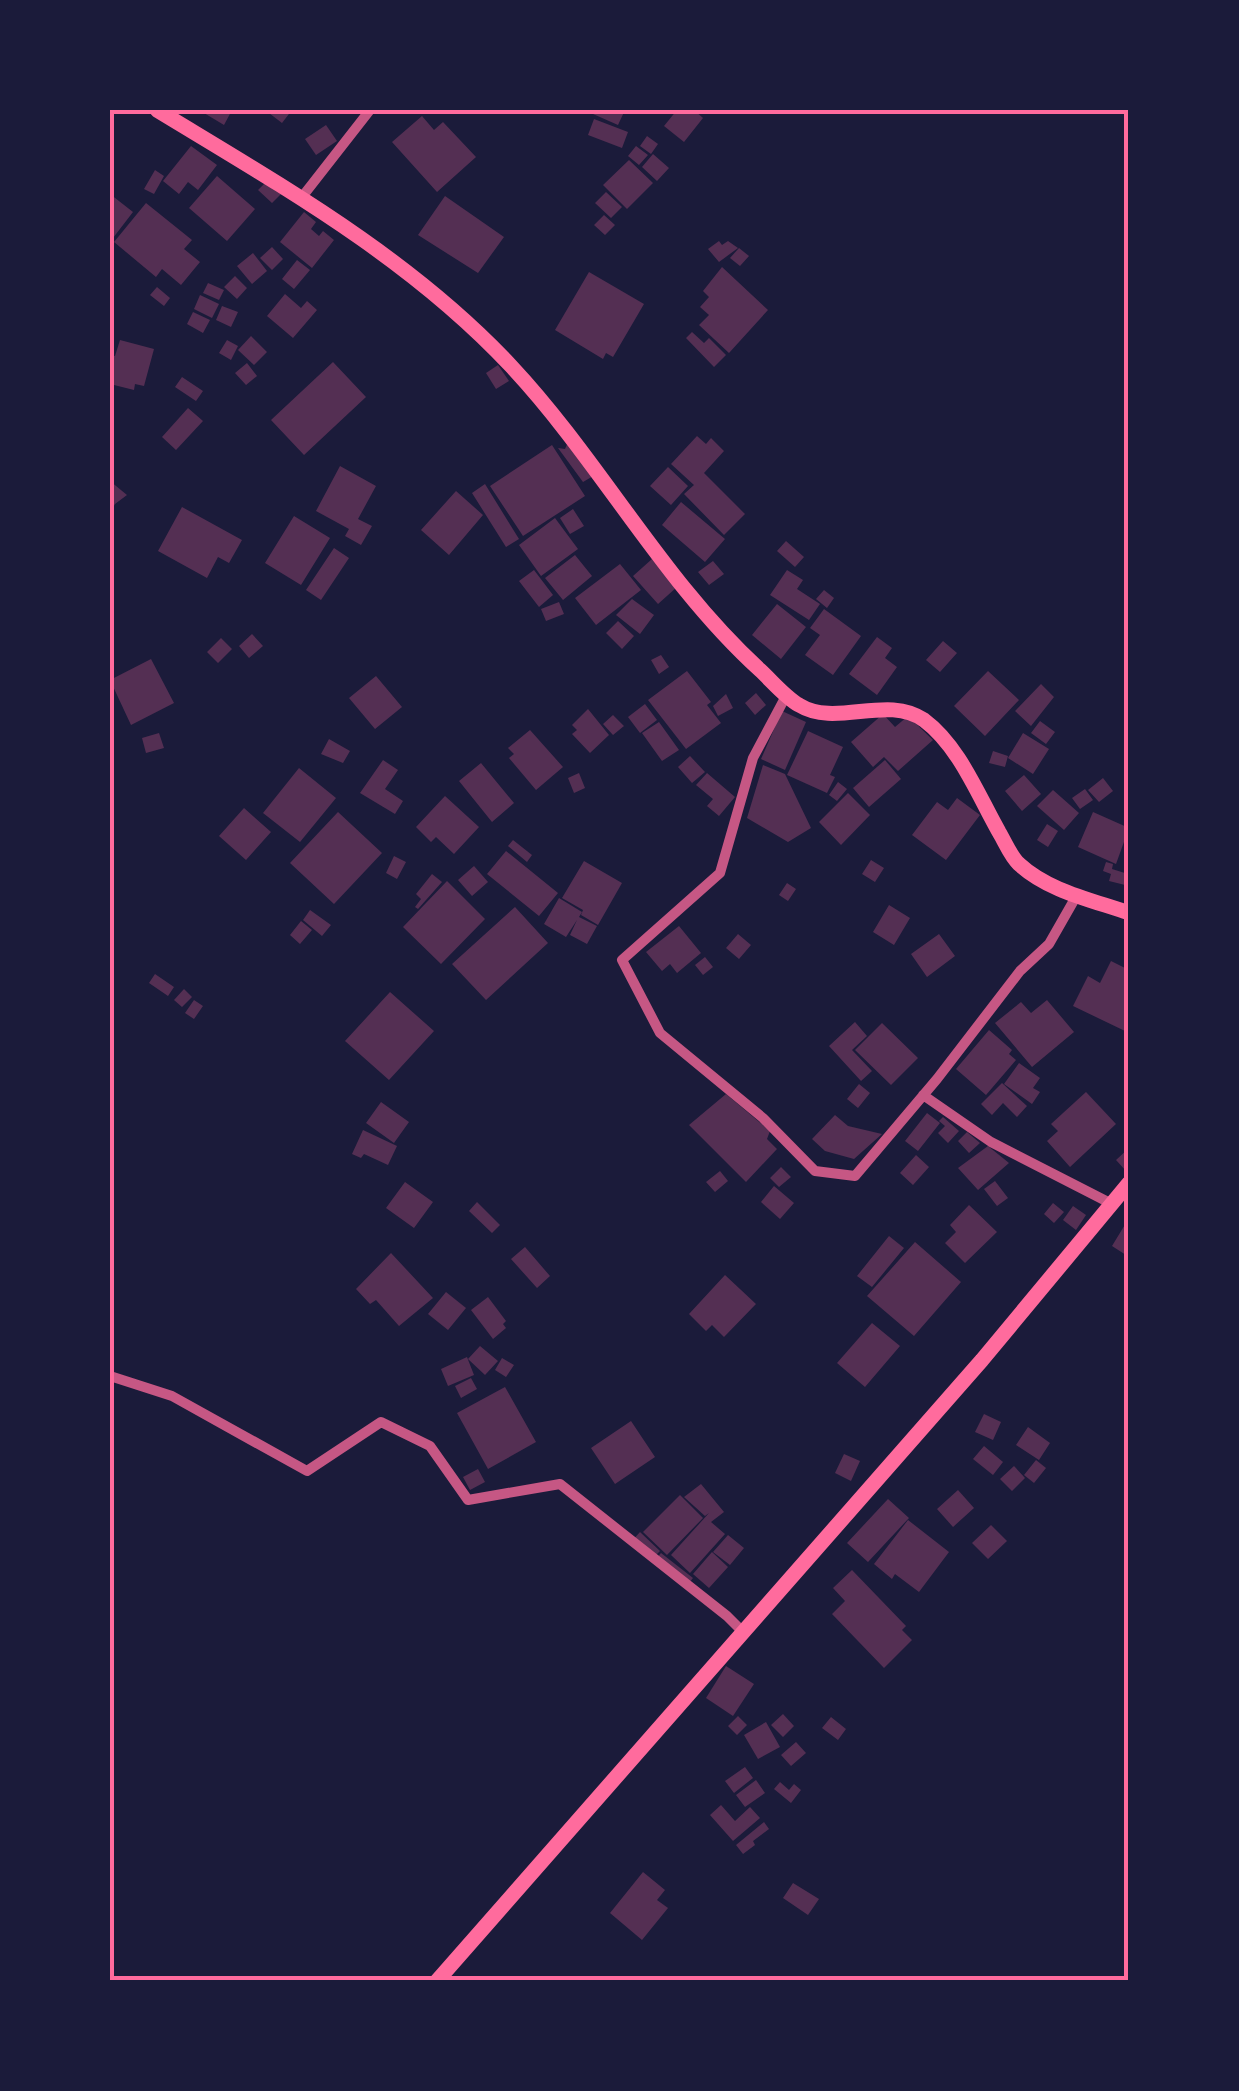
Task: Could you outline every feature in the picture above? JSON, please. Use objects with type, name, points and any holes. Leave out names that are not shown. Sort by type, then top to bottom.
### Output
[{"type":"main road","points":[[157,110],[358,234],[440,298],[509,364],[568,430],[720,634],[800,706],[834,715],[876,710],[910,713],[923,720],[950,745],[1017,863],[1057,888],[1129,912]]},
{"type":"main road","points":[[437,1981],[982,1360],[1129,1183]]},
{"type":"street","points":[[302,197],[370,110]]},
{"type":"street","points":[[786,694],[754,758],[720,873],[622,960],[660,1033],[763,1118],[815,1171],[854,1176],[1020,971],[1049,944],[1077,895]]},
{"type":"street","points":[[923,1095],[991,1142],[1112,1204]]},
{"type":"street","points":[[110,1376],[172,1396],[307,1471],[381,1422],[430,1446],[468,1500],[560,1484],[742,1632]]},
{"type":"building","points":[[199,110],[227,110],[231,112],[224,125]]},
{"type":"building","points":[[265,110],[292,110],[282,123]]},
{"type":"building","points":[[584,110],[625,110],[618,125]]},
{"type":"building","points":[[677,110],[694,110],[703,118],[684,142],[664,126]]},
{"type":"building","points":[[422,116],[434,130],[443,122],[476,157],[437,192],[392,142]]},
{"type":"building","points":[[594,119],[628,132],[622,148],[588,135]]},
{"type":"building","points":[[326,125],[337,141],[316,155],[305,139]]},
{"type":"building","points":[[647,136],[658,144],[651,154],[640,146]]},
{"type":"building","points":[[191,146],[217,165],[198,190],[188,182],[179,194],[163,181]]},
{"type":"building","points":[[636,146],[648,155],[639,165],[628,156]]},
{"type":"building","points":[[653,154],[669,168],[657,181],[642,167]]},
{"type":"building","points":[[629,160],[653,183],[627,209],[603,185]]},
{"type":"building","points":[[155,170],[164,176],[154,194],[144,189]]},
{"type":"building","points":[[217,176],[255,209],[227,241],[189,208]]},
{"type":"building","points":[[268,180],[282,193],[272,203],[258,190]]},
{"type":"building","points":[[606,192],[622,207],[611,218],[595,203]]},
{"type":"building","points":[[110,194],[133,212],[113,238],[110,235]]},
{"type":"building","points":[[445,196],[504,237],[478,273],[418,235]]},
{"type":"building","points":[[146,203],[192,240],[184,249],[200,262],[181,285],[162,269],[156,277],[114,242]]},
{"type":"building","points":[[304,212],[316,222],[311,229],[319,236],[323,231],[334,240],[312,268],[280,242]]},
{"type":"building","points":[[604,215],[615,225],[605,235],[594,225]]},
{"type":"building","points":[[719,241],[722,245],[728,241],[738,248],[719,262],[708,249]]},
{"type":"building","points":[[272,247],[283,259],[272,270],[260,258]]},
{"type":"building","points":[[739,248],[749,256],[740,266],[730,258]]},
{"type":"building","points":[[253,253],[267,271],[252,284],[237,266]]},
{"type":"building","points":[[297,260],[310,270],[294,289],[282,279]]},
{"type":"building","points":[[722,267],[768,310],[729,353],[699,325],[709,315],[700,307],[709,297],[703,291]]},
{"type":"building","points":[[589,272],[644,304],[613,357],[606,353],[603,359],[555,330]]},
{"type":"building","points":[[235,276],[247,288],[237,299],[224,287]]},
{"type":"building","points":[[208,283],[224,290],[219,300],[203,293]]},
{"type":"building","points":[[157,287],[170,298],[164,306],[150,295]]},
{"type":"building","points":[[285,294],[301,308],[307,301],[317,310],[293,338],[267,316]]},
{"type":"building","points":[[200,295],[219,304],[212,318],[194,309]]},
{"type":"building","points":[[222,306],[238,312],[231,327],[216,320]]},
{"type":"building","points":[[193,312],[210,320],[203,333],[187,324]]},
{"type":"building","points":[[692,332],[704,343],[709,338],[726,355],[714,367],[686,338]]},
{"type":"building","points":[[251,336],[267,352],[254,365],[238,350]]},
{"type":"building","points":[[120,340],[154,349],[144,386],[135,384],[134,390],[110,384],[110,355],[115,356]]},
{"type":"building","points":[[227,340],[238,346],[231,360],[219,353]]},
{"type":"building","points":[[333,362],[366,397],[304,455],[271,420]]},
{"type":"building","points":[[247,363],[257,376],[246,385],[235,373]]},
{"type":"building","points":[[498,365],[509,381],[496,389],[486,373]]},
{"type":"building","points":[[182,377],[203,391],[196,401],[175,387]]},
{"type":"building","points":[[188,408],[203,421],[176,450],[162,437]]},
{"type":"building","points":[[697,436],[706,444],[711,438],[724,451],[704,473],[745,514],[724,535],[684,494],[694,485],[671,464]]},
{"type":"building","points":[[569,440],[595,475],[583,482],[558,448],[565,449]]},
{"type":"building","points":[[552,445],[585,496],[523,536],[490,486]]},
{"type":"building","points":[[340,466],[376,486],[358,519],[372,526],[361,545],[345,536],[349,529],[316,511]]},
{"type":"building","points":[[668,467],[688,486],[671,505],[650,486]]},
{"type":"building","points":[[110,481],[127,495],[110,513]]},
{"type":"building","points":[[485,484],[519,539],[506,547],[472,493]]},
{"type":"building","points":[[456,491],[483,515],[449,555],[421,530]]},
{"type":"building","points":[[681,502],[725,539],[705,562],[662,525]]},
{"type":"building","points":[[182,507],[242,540],[229,563],[218,557],[207,578],[158,551]]},
{"type":"building","points":[[573,509],[584,526],[570,534],[560,518]]},
{"type":"building","points":[[294,516],[330,538],[301,585],[265,563]]},
{"type":"building","points":[[555,518],[578,549],[541,576],[519,545]]},
{"type":"building","points":[[786,541],[804,557],[795,567],[777,551]]},
{"type":"building","points":[[334,548],[349,558],[321,600],[306,590]]},
{"type":"building","points":[[575,555],[592,576],[563,600],[545,578]]},
{"type":"building","points":[[652,559],[677,587],[658,604],[633,576]]},
{"type":"building","points":[[713,561],[724,574],[709,585],[698,572]]},
{"type":"building","points":[[620,564],[641,590],[596,625],[575,598]]},
{"type":"building","points":[[534,570],[553,595],[539,607],[519,581]]},
{"type":"building","points":[[787,570],[803,580],[797,589],[820,604],[809,620],[770,595]]},
{"type":"building","points":[[824,590],[834,598],[827,608],[816,599]]},
{"type":"building","points":[[632,599],[654,615],[640,634],[616,615]]},
{"type":"building","points":[[559,602],[564,614],[546,621],[541,609]]},
{"type":"building","points":[[777,604],[806,627],[781,659],[752,635]]},
{"type":"building","points":[[824,609],[861,636],[833,675],[805,655],[820,635],[810,628]]},
{"type":"building","points":[[618,621],[634,636],[622,649],[606,633]]},
{"type":"building","points":[[252,634],[263,646],[249,658],[239,646]]},
{"type":"building","points":[[877,637],[892,648],[885,658],[897,667],[877,695],[849,674]]},
{"type":"building","points":[[221,638],[232,649],[218,663],[207,652]]},
{"type":"building","points":[[943,641],[957,653],[940,672],[926,660]]},
{"type":"building","points":[[661,655],[669,667],[659,674],[651,660]]},
{"type":"building","points":[[151,659],[174,703],[131,725],[110,680]]},
{"type":"building","points":[[687,671],[711,702],[707,705],[721,723],[686,749],[648,700]]},
{"type":"building","points":[[988,671],[1019,700],[985,736],[954,706]]},
{"type":"building","points":[[376,676],[402,707],[375,729],[349,698]]},
{"type":"building","points":[[1041,684],[1054,697],[1031,726],[1015,711]]},
{"type":"building","points":[[756,693],[766,705],[755,715],[745,703]]},
{"type":"building","points":[[726,694],[733,708],[718,716],[713,706]]},
{"type":"building","points":[[645,704],[657,720],[640,733],[628,717]]},
{"type":"building","points":[[588,709],[609,735],[590,753],[572,734],[577,730],[572,725]]},
{"type":"building","points":[[782,711],[806,722],[785,770],[761,759]]},
{"type":"building","points":[[883,714],[895,727],[908,716],[933,740],[898,771],[884,757],[873,767],[851,742]]},
{"type":"building","points":[[613,715],[624,726],[613,735],[603,724]]},
{"type":"building","points":[[1040,721],[1055,732],[1046,744],[1031,733]]},
{"type":"building","points":[[659,722],[679,750],[662,761],[642,733]]},
{"type":"building","points":[[530,730],[563,767],[536,790],[509,758],[514,754],[508,748]]},
{"type":"building","points":[[808,731],[843,747],[830,775],[835,777],[827,793],[787,775]]},
{"type":"building","points":[[159,733],[164,748],[146,753],[142,738]]},
{"type":"building","points":[[1023,733],[1049,749],[1033,774],[1008,758]]},
{"type":"building","points":[[329,739],[350,751],[343,763],[321,754]]},
{"type":"building","points":[[993,751],[1008,756],[1005,767],[989,763]]},
{"type":"building","points":[[690,756],[705,772],[692,783],[678,767]]},
{"type":"building","points":[[383,760],[398,770],[385,789],[403,801],[395,814],[360,793]]},
{"type":"building","points":[[885,760],[901,779],[869,807],[853,788]]},
{"type":"building","points":[[481,763],[514,803],[492,822],[459,781]]},
{"type":"building","points":[[763,765],[785,774],[811,828],[788,842],[747,818]]},
{"type":"building","points":[[299,768],[336,798],[300,842],[263,813]]},
{"type":"building","points":[[579,773],[585,788],[574,793],[568,778]]},
{"type":"building","points":[[707,773],[735,797],[719,816],[707,806],[713,799],[696,785]]},
{"type":"building","points":[[1024,775],[1041,794],[1022,811],[1005,791]]},
{"type":"building","points":[[1103,778],[1113,791],[1099,802],[1088,790]]},
{"type":"building","points":[[838,782],[847,789],[837,801],[829,795]]},
{"type":"building","points":[[1085,789],[1093,800],[1080,809],[1072,798]]},
{"type":"building","points":[[1053,790],[1079,813],[1064,830],[1037,806]]},
{"type":"building","points":[[848,793],[870,815],[841,845],[819,822]]},
{"type":"building","points":[[445,796],[479,827],[454,854],[436,837],[431,842],[416,827]]},
{"type":"building","points":[[957,798],[980,815],[946,860],[912,835],[937,802],[948,810]]},
{"type":"building","points":[[244,808],[271,832],[246,860],[219,836]]},
{"type":"building","points":[[338,812],[382,853],[334,904],[290,863]]},
{"type":"building","points":[[1093,812],[1129,828],[1116,864],[1078,847]]},
{"type":"building","points":[[1047,824],[1058,831],[1048,847],[1037,840]]},
{"type":"building","points":[[513,840],[532,855],[527,862],[508,846]]},
{"type":"building","points":[[506,851],[558,893],[539,916],[487,874]]},
{"type":"building","points":[[394,856],[406,862],[397,879],[386,873]]},
{"type":"building","points":[[871,860],[884,868],[875,882],[862,874]]},
{"type":"building","points":[[584,861],[622,883],[598,925],[562,898]]},
{"type":"building","points":[[1106,862],[1113,864],[1112,869],[1128,874],[1125,885],[1109,881],[1111,874],[1103,871]]},
{"type":"building","points":[[474,866],[488,882],[472,896],[458,880]]},
{"type":"building","points":[[432,874],[442,882],[418,909],[415,907],[421,899],[416,894]]},
{"type":"building","points":[[447,881],[485,919],[441,964],[403,927]]},
{"type":"building","points":[[787,883],[796,889],[788,901],[779,895]]},
{"type":"building","points":[[559,898],[582,912],[579,917],[597,926],[587,944],[570,935],[577,920],[566,937],[544,924]]},
{"type":"building","points":[[889,905],[910,918],[894,945],[873,932]]},
{"type":"building","points":[[515,907],[548,943],[486,1000],[452,964]]},
{"type":"building","points":[[310,910],[331,925],[322,936],[303,920]]},
{"type":"building","points":[[301,921],[312,930],[300,944],[290,935]]},
{"type":"building","points":[[679,926],[701,953],[677,973],[670,964],[662,971],[646,952]]},
{"type":"building","points":[[738,934],[751,945],[739,959],[726,948]]},
{"type":"building","points":[[939,934],[955,956],[927,977],[911,954]]},
{"type":"building","points":[[705,957],[713,967],[703,975],[695,965]]},
{"type":"building","points":[[1111,961],[1129,970],[1129,1024],[1125,1031],[1073,1006],[1088,976],[1100,983]]},
{"type":"building","points":[[155,974],[174,987],[168,996],[149,983]]},
{"type":"building","points":[[184,989],[192,997],[182,1007],[174,1000]]},
{"type":"building","points":[[390,992],[434,1031],[389,1080],[345,1041]]},
{"type":"building","points":[[194,1000],[203,1006],[194,1019],[185,1013]]},
{"type":"building","points":[[1047,1000],[1074,1032],[1032,1067],[995,1023],[1021,1002],[1031,1013]]},
{"type":"building","points":[[855,1022],[867,1036],[852,1050],[872,1071],[861,1081],[829,1046]]},
{"type":"building","points":[[882,1023],[918,1058],[891,1085],[855,1050]]},
{"type":"building","points":[[989,1030],[1012,1050],[1009,1054],[1016,1060],[986,1095],[956,1069]]},
{"type":"building","points":[[1019,1063],[1040,1078],[1033,1088],[1040,1092],[1032,1104],[1004,1084]]},
{"type":"building","points":[[1002,1083],[1027,1106],[1017,1117],[1003,1103],[992,1115],[981,1104]]},
{"type":"building","points":[[859,1084],[870,1093],[858,1108],[847,1099]]},
{"type":"building","points":[[1086,1092],[1116,1124],[1070,1167],[1047,1141],[1058,1131],[1051,1124]]},
{"type":"building","points":[[726,1094],[770,1131],[767,1139],[777,1149],[746,1182],[689,1125]]},
{"type":"building","points":[[381,1102],[409,1122],[394,1143],[366,1123]]},
{"type":"building","points":[[927,1113],[940,1123],[918,1151],[905,1141]]},
{"type":"building","points":[[835,1115],[848,1126],[882,1134],[854,1159],[825,1151],[812,1139]]},
{"type":"building","points":[[943,1117],[959,1131],[948,1143],[938,1133],[945,1126],[939,1121]]},
{"type":"building","points":[[363,1130],[397,1146],[388,1165],[364,1154],[361,1158],[352,1154]]},
{"type":"building","points":[[967,1132],[980,1143],[969,1153],[958,1141]]},
{"type":"building","points":[[988,1146],[1009,1163],[978,1190],[958,1168]]},
{"type":"building","points":[[1129,1148],[1129,1168],[1126,1171],[1116,1160]]},
{"type":"building","points":[[916,1155],[929,1167],[913,1185],[900,1173]]},
{"type":"building","points":[[781,1167],[791,1177],[779,1187],[770,1178]]},
{"type":"building","points":[[720,1171],[728,1181],[715,1192],[706,1182]]},
{"type":"building","points":[[995,1181],[1008,1198],[997,1206],[984,1189]]},
{"type":"building","points":[[405,1182],[433,1202],[414,1228],[386,1208]]},
{"type":"building","points":[[774,1186],[794,1203],[780,1219],[761,1202]]},
{"type":"building","points":[[477,1202],[500,1225],[492,1233],[469,1211]]},
{"type":"building","points":[[1053,1203],[1064,1212],[1054,1223],[1044,1214]]},
{"type":"building","points":[[969,1205],[997,1232],[965,1263],[945,1243],[956,1232],[950,1225]]},
{"type":"building","points":[[1073,1206],[1086,1215],[1076,1230],[1063,1220]]},
{"type":"building","points":[[1129,1218],[1129,1257],[1112,1246]]},
{"type":"building","points":[[889,1236],[904,1248],[872,1287],[857,1276]]},
{"type":"building","points":[[915,1242],[961,1282],[914,1336],[867,1296]]},
{"type":"building","points":[[525,1247],[550,1276],[537,1288],[511,1259]]},
{"type":"building","points":[[391,1253],[433,1298],[399,1326],[376,1300],[370,1304],[356,1289]]},
{"type":"building","points":[[725,1275],[756,1304],[724,1337],[712,1325],[706,1331],[689,1314]]},
{"type":"building","points":[[446,1292],[466,1308],[448,1330],[428,1314]]},
{"type":"building","points":[[488,1297],[506,1321],[506,1328],[493,1339],[471,1310]]},
{"type":"building","points":[[872,1323],[900,1346],[865,1387],[837,1363]]},
{"type":"building","points":[[480,1346],[498,1361],[485,1375],[468,1359]]},
{"type":"building","points":[[467,1357],[474,1375],[448,1386],[441,1369]]},
{"type":"building","points":[[502,1358],[514,1365],[506,1377],[495,1370]]},
{"type":"building","points":[[471,1378],[477,1389],[461,1398],[455,1386]]},
{"type":"building","points":[[505,1387],[536,1442],[488,1469],[457,1413]]},
{"type":"building","points":[[984,1414],[1001,1422],[993,1440],[975,1432]]},
{"type":"building","points":[[631,1421],[655,1457],[615,1484],[591,1448]]},
{"type":"building","points":[[1028,1427],[1050,1443],[1039,1460],[1016,1445]]},
{"type":"building","points":[[984,1446],[1003,1462],[993,1475],[973,1459]]},
{"type":"building","points":[[844,1454],[860,1461],[851,1481],[835,1473]]},
{"type":"building","points":[[1036,1460],[1046,1468],[1034,1483],[1024,1475]]},
{"type":"building","points":[[1014,1466],[1025,1478],[1012,1491],[1000,1479]]},
{"type":"building","points":[[478,1469],[485,1482],[470,1490],[463,1477]]},
{"type":"building","points":[[701,1484],[724,1512],[711,1522],[725,1534],[690,1573],[671,1555],[709,1513],[705,1516],[684,1497]]},
{"type":"building","points":[[958,1490],[974,1508],[953,1527],[937,1509]]},
{"type":"building","points":[[680,1495],[703,1518],[667,1555],[643,1532]]},
{"type":"building","points":[[888,1499],[909,1518],[868,1562],[847,1543]]},
{"type":"building","points":[[908,1520],[949,1552],[919,1592],[895,1574],[892,1579],[874,1564]]},
{"type":"building","points":[[991,1525],[1007,1541],[988,1559],[972,1543]]},
{"type":"building","points":[[640,1532],[660,1551],[651,1560],[631,1542]]},
{"type":"building","points":[[728,1535],[744,1548],[730,1565],[713,1552]]},
{"type":"building","points":[[712,1552],[728,1567],[709,1588],[693,1574]]},
{"type":"building","points":[[661,1553],[693,1578],[685,1588],[654,1561]]},
{"type":"building","points":[[852,1570],[906,1626],[902,1630],[912,1640],[884,1668],[832,1614],[845,1601],[833,1588]]},
{"type":"building","points":[[726,1666],[754,1684],[733,1716],[706,1698]]},
{"type":"building","points":[[783,1714],[794,1726],[783,1737],[771,1725]]},
{"type":"building","points":[[738,1716],[747,1725],[737,1735],[728,1726]]},
{"type":"building","points":[[831,1717],[846,1729],[838,1740],[822,1728]]},
{"type":"building","points":[[766,1722],[780,1747],[758,1759],[744,1735]]},
{"type":"building","points":[[796,1742],[806,1753],[791,1766],[781,1755]]},
{"type":"building","points":[[745,1767],[753,1778],[734,1793],[725,1781]]},
{"type":"building","points":[[756,1780],[765,1793],[745,1807],[736,1795]]},
{"type":"building","points":[[780,1782],[789,1790],[794,1784],[801,1790],[791,1803],[774,1789]]},
{"type":"building","points":[[721,1805],[735,1821],[750,1807],[760,1818],[733,1841],[710,1815]]},
{"type":"building","points":[[764,1822],[769,1829],[743,1854],[736,1845]]},
{"type":"building","points":[[643,1872],[665,1890],[657,1900],[668,1908],[642,1940],[610,1913]]},
{"type":"building","points":[[793,1883],[819,1899],[808,1915],[783,1898]]}]
